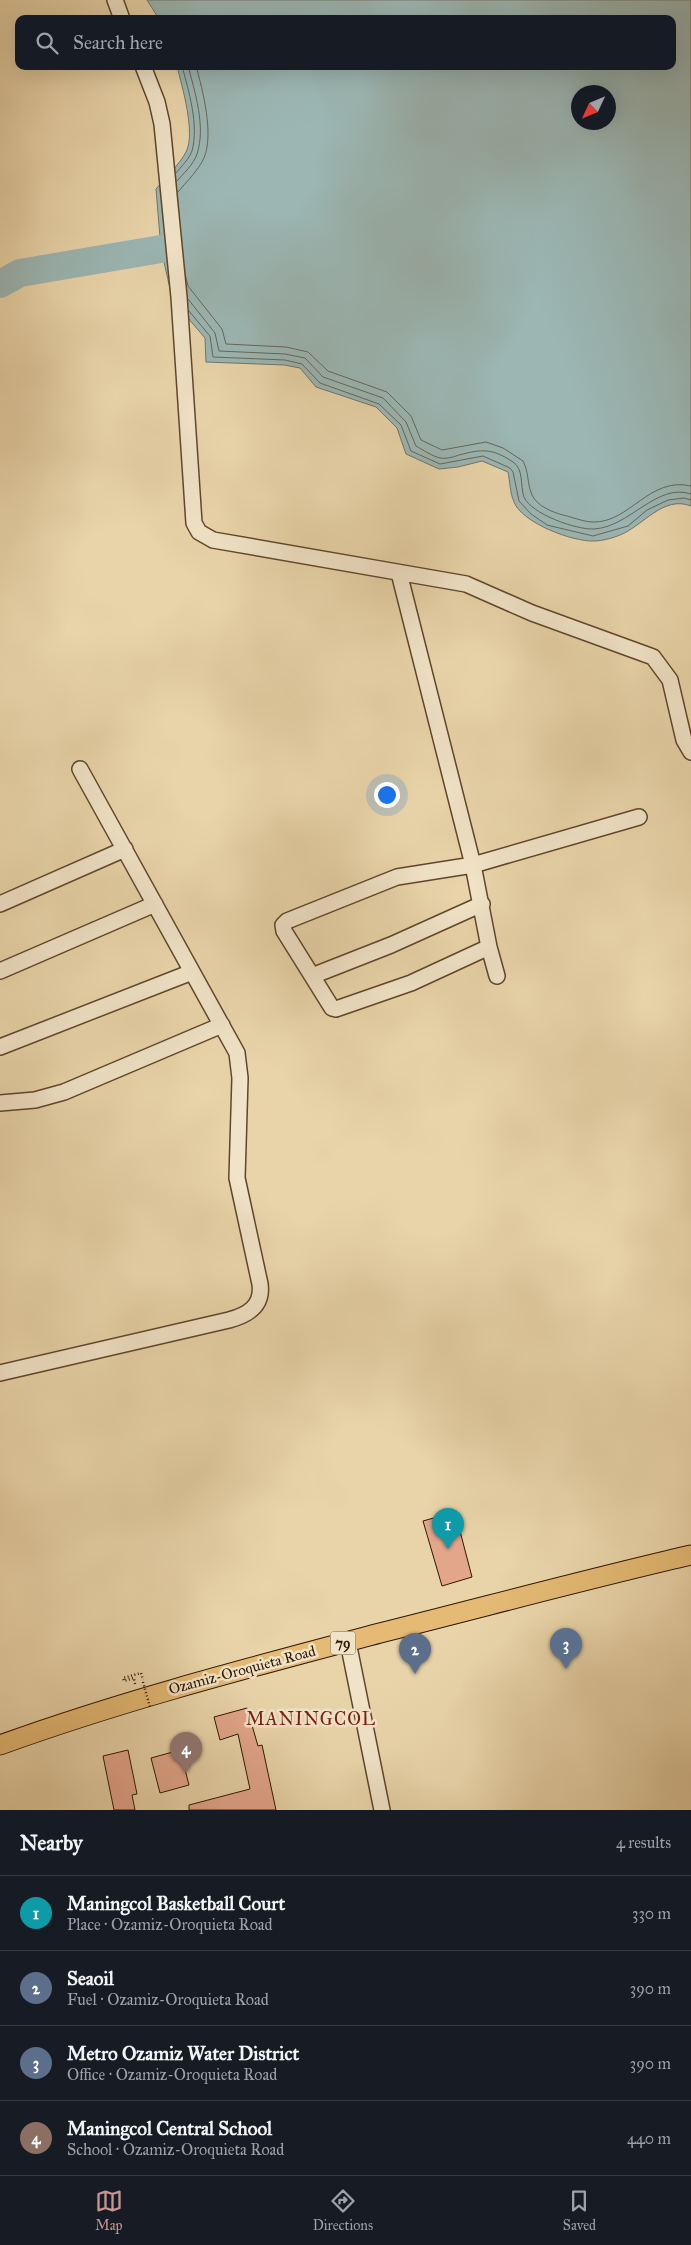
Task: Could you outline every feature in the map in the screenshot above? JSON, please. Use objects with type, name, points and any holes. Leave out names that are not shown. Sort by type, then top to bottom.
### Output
[{"type":"main road","name":"Ozamiz-Oroquieta Road","points":[[0,1745],[176,1688],[348,1642],[691,1555]]},
{"type":"street","points":[[114,0],[120,15]]},
{"type":"street","points":[[144,70],[157,102],[166,165],[179,297],[180,336],[189,432],[194,523],[200,532],[213,540],[466,584],[532,613],[654,657],[670,680],[684,740],[691,752]]},
{"type":"street","points":[[398,573],[482,904],[489,947],[497,976]]},
{"type":"street","points":[[0,1373],[229,1320],[245,1315],[258,1302],[260,1284],[237,1178],[240,1069],[237,1053],[80,769]]},
{"type":"street","points":[[489,947],[411,983],[341,1009],[332,1008],[284,931],[283,925],[287,921],[396,878],[472,865],[639,817]]},
{"type":"street","points":[[0,904],[125,849]]},
{"type":"street","points":[[0,972],[155,904]]},
{"type":"street","points":[[312,976],[482,904]]},
{"type":"street","points":[[0,1047],[192,972]]},
{"type":"street","points":[[0,1103],[35,1100],[64,1092],[222,1025]]},
{"type":"street","points":[[348,1642],[382,1810]]},
{"type":"path","points":[[134,1678],[124,1681],[123,1678],[141,1672],[150,1706]]},
{"type":"water","points":[[147,0],[691,0],[691,506],[681,504],[662,508],[629,531],[611,538],[594,541],[562,535],[537,524],[519,510],[513,499],[508,472],[482,461],[458,467],[439,469],[406,454],[397,428],[376,407],[316,387],[300,368],[284,365],[206,362],[205,338],[187,317],[171,293],[161,249],[156,189],[180,162],[186,152],[190,134],[178,70],[676,70],[676,15],[156,15]]},
{"type":"building","points":[[455,1512],[472,1577],[442,1586],[423,1521]]},
{"type":"building","points":[[247,1708],[258,1746],[262,1745],[276,1810],[189,1810],[189,1805],[250,1789],[238,1734],[220,1740],[214,1717]]},
{"type":"building","points":[[128,1750],[137,1794],[132,1795],[135,1810],[114,1810],[103,1756]]},
{"type":"building","points":[[180,1750],[189,1785],[160,1793],[151,1758]]},
{"type":"waterway","points":[[0,284],[20,273],[161,249]]},
{"type":"place","name":"Maningcol Basketball Court","points":[[448,1549]]},
{"type":"place","name":"Metro Ozamiz Water District","points":[[566,1669]]},
{"type":"place","name":"Seaoil","points":[[415,1674]]},
{"type":"place","name":"Maningcol Central School","points":[[186,1773]]},
{"type":"district","name":"MANINGCOL","points":[[311,1719]]}]
